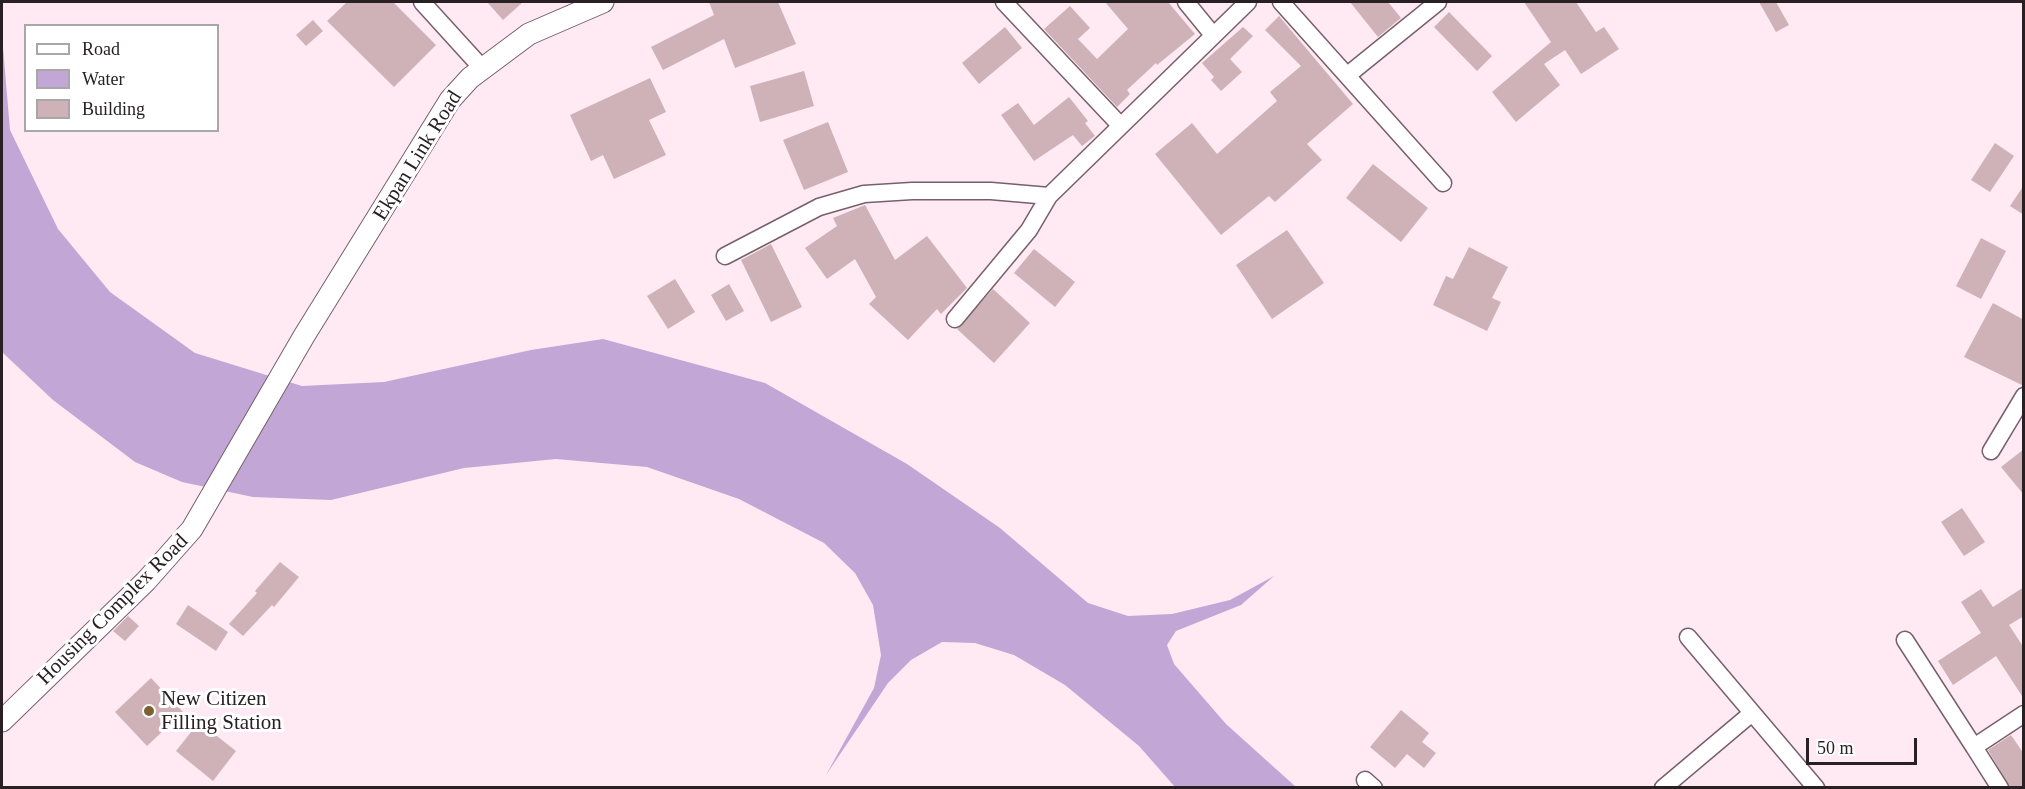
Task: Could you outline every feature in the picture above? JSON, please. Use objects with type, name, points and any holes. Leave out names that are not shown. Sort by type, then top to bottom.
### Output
[{"type":"street","points":[[422,2],[482,69]]},
{"type":"street","name":"Ekpan Link Road","points":[[304,336],[450,100],[482,69],[529,34],[603,2]]},
{"type":"street","points":[[1004,2],[1119,124]]},
{"type":"street","points":[[1186,2],[1212,35]]},
{"type":"street","points":[[955,319],[1029,230],[1049,196],[1119,124],[1248,2]]},
{"type":"street","points":[[1281,2],[1349,75],[1443,183]]},
{"type":"street","points":[[1349,75],[1438,2]]},
{"type":"street","points":[[725,256],[819,207],[864,194],[912,191],[991,191],[1049,196]]},
{"type":"street","name":"Housing Complex Road","points":[[2,721],[146,581],[192,530],[304,336]]},
{"type":"street","points":[[1991,451],[2024,396]]},
{"type":"street","points":[[1688,637],[1816,788]]},
{"type":"street","points":[[1905,640],[2000,788]]},
{"type":"street","points":[[1663,788],[1752,713]]},
{"type":"street","points":[[1974,747],[2024,714]]},
{"type":"water","points":[[2,36],[10,130],[58,229],[110,292],[195,353],[302,386],[384,382],[531,350],[603,339],[765,383],[907,464],[1000,528],[1088,603],[1128,616],[1172,614],[1230,600],[1274,576],[1241,605],[1176,631],[1167,645],[1174,664],[1226,724],[1296,787],[1175,787],[1139,746],[1065,685],[1014,655],[975,643],[942,642],[911,660],[888,683],[826,775],[874,688],[881,655],[873,605],[855,573],[824,543],[739,499],[647,467],[556,459],[464,468],[331,500],[253,497],[182,482],[135,462],[53,400],[2,352]]},
{"type":"building","points":[[347,2],[393,2],[436,45],[394,87],[327,21]]},
{"type":"building","points":[[487,2],[523,2],[503,20]]},
{"type":"building","points":[[709,2],[778,2],[796,44],[735,68],[724,39],[663,70],[651,47],[714,15]]},
{"type":"building","points":[[1105,2],[1168,2],[1195,34],[1157,65],[1156,63],[1127,90],[1130,94],[1117,107],[1044,29],[1070,6],[1090,28],[1078,39],[1097,59],[1128,29]]},
{"type":"building","points":[[1350,2],[1388,2],[1401,18],[1378,37]]},
{"type":"building","points":[[1524,2],[1576,2],[1596,32],[1604,27],[1619,49],[1581,74],[1565,50],[1544,64],[1560,85],[1516,122],[1492,92],[1551,42]]},
{"type":"building","points":[[1759,2],[1776,2],[1789,25],[1776,32]]},
{"type":"building","points":[[1449,12],[1492,56],[1477,71],[1434,27]]},
{"type":"building","points":[[1279,16],[1353,104],[1307,144],[1322,160],[1275,202],[1269,196],[1221,235],[1155,154],[1192,123],[1217,154],[1277,101],[1270,92],[1301,66],[1265,30]]},
{"type":"building","points":[[313,20],[323,31],[306,46],[296,35]]},
{"type":"building","points":[[1005,27],[1022,48],[979,84],[962,63]]},
{"type":"building","points":[[1243,27],[1253,36],[1230,59],[1242,72],[1221,91],[1211,80],[1214,77],[1202,63]]},
{"type":"building","points":[[804,71],[814,106],[760,122],[750,86]]},
{"type":"building","points":[[650,78],[666,112],[649,120],[666,155],[614,179],[603,155],[591,161],[570,115]]},
{"type":"building","points":[[1069,97],[1088,121],[1085,123],[1095,136],[1082,146],[1073,135],[1034,161],[1001,115],[1018,103],[1034,125]]},
{"type":"building","points":[[828,122],[848,172],[804,190],[783,140]]},
{"type":"building","points":[[1995,143],[2014,156],[1990,192],[1971,180]]},
{"type":"building","points":[[1373,164],[1428,208],[1401,242],[1346,198]]},
{"type":"building","points":[[2024,185],[2024,215],[2010,206]]},
{"type":"building","points":[[865,205],[895,260],[927,236],[967,288],[941,314],[937,309],[908,340],[869,304],[876,297],[855,259],[827,279],[805,248],[837,226],[833,218]]},
{"type":"building","points":[[1287,230],[1324,283],[1272,319],[1236,265]]},
{"type":"building","points":[[1981,238],[2006,251],[1981,299],[1956,286]]},
{"type":"building","points":[[771,244],[802,307],[771,322],[741,260]]},
{"type":"building","points":[[1469,247],[1508,267],[1492,298],[1501,302],[1487,331],[1433,305],[1446,276],[1453,279]]},
{"type":"building","points":[[1034,249],[1075,282],[1055,307],[1014,273]]},
{"type":"building","points":[[675,279],[695,312],[668,329],[647,296]]},
{"type":"building","points":[[729,284],[744,311],[726,321],[711,295]]},
{"type":"building","points":[[993,289],[1030,323],[994,363],[957,329]]},
{"type":"building","points":[[1993,303],[2024,320],[2024,386],[1964,357]]},
{"type":"building","points":[[2024,449],[2024,495],[2001,467]]},
{"type":"building","points":[[1962,508],[1985,542],[1964,556],[1941,522]]},
{"type":"building","points":[[280,562],[299,577],[274,607],[272,605],[243,636],[229,624],[257,593],[255,591]]},
{"type":"building","points":[[2024,587],[2024,616],[2009,625],[2024,648],[2024,699],[1996,656],[1953,685],[1938,661],[1981,633],[1961,602],[1981,589],[1993,607]]},
{"type":"building","points":[[188,605],[228,632],[216,651],[176,624]]},
{"type":"building","points":[[128,616],[139,626],[125,641],[113,631]]},
{"type":"building","points":[[151,678],[183,712],[147,746],[115,712]]},
{"type":"building","points":[[1401,710],[1429,733],[1422,742],[1436,753],[1424,768],[1407,754],[1395,768],[1370,747]]},
{"type":"building","points":[[199,722],[236,751],[213,781],[176,751]]},
{"type":"building","points":[[2011,735],[2024,754],[2024,788],[2010,788],[1988,750]]},
{"type":"place","name":"New Citizen Filling Station","points":[[149,711]]}]
